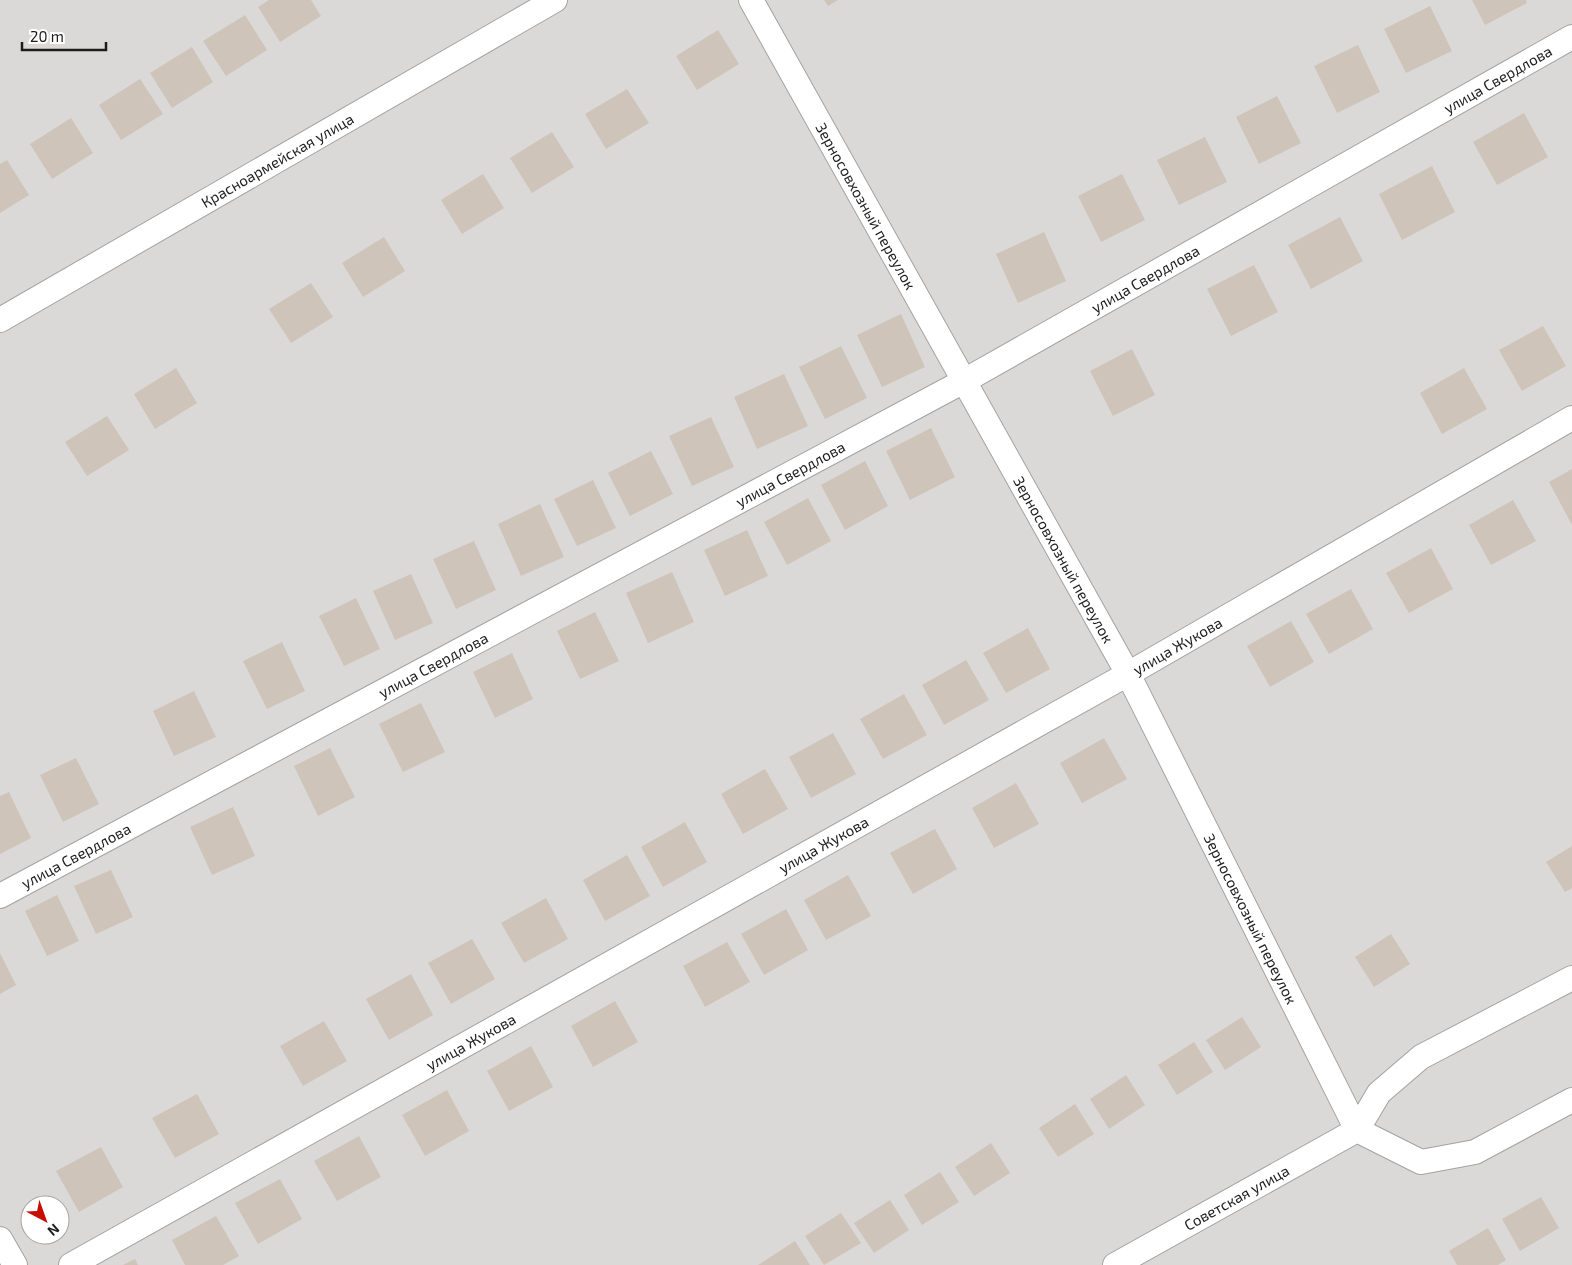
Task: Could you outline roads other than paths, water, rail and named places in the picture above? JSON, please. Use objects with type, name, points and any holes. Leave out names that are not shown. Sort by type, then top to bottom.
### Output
[{"type":"street","name":"Красноармейская улица","points":[[0,320],[555,0]]},
{"type":"street","name":"Зерносовхозный переулок","points":[[751,0],[1128,674],[1357,1130]]},
{"type":"street","name":"улица Свердлова","points":[[0,896],[964,381],[1572,37]]},
{"type":"street","name":"улица Жукова","points":[[71,1265],[1128,674],[1572,418]]},
{"type":"street","name":"Советская улица","points":[[1124,1263],[1357,1130],[1380,1093],[1421,1057],[1572,978]]},
{"type":"street","points":[[1357,1130],[1421,1162],[1475,1152],[1572,1100]]},
{"type":"street","points":[[0,1239],[15,1265]]}]
